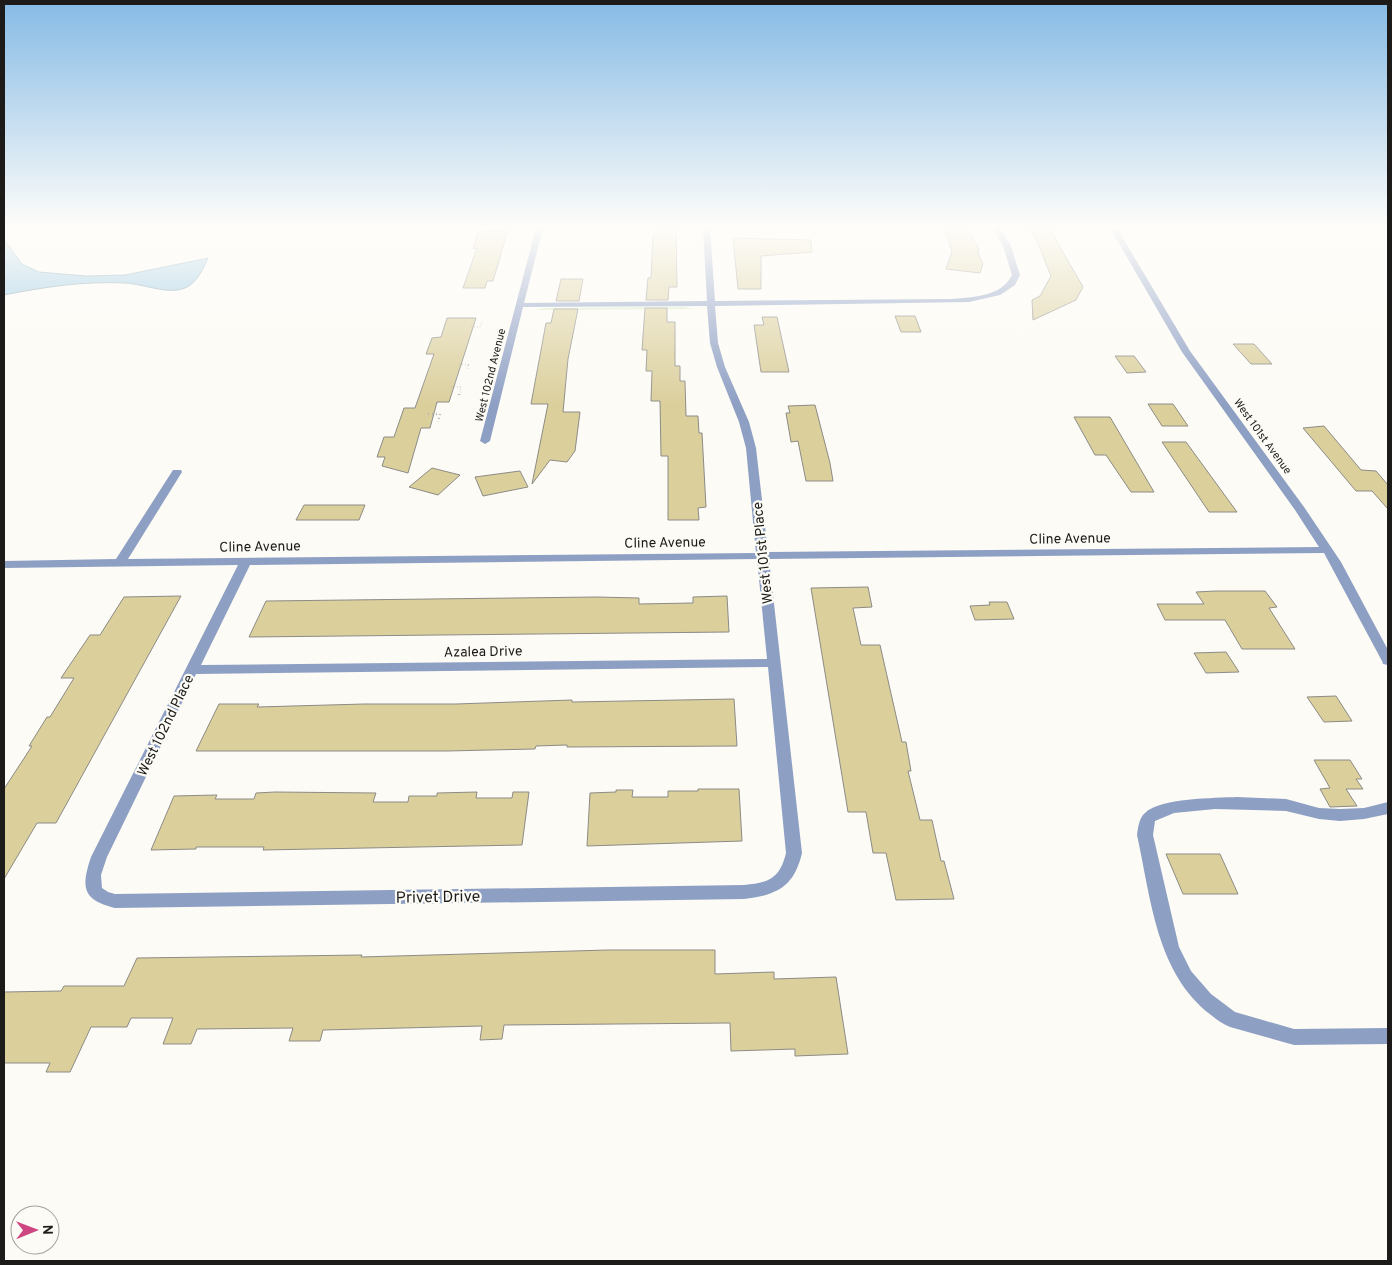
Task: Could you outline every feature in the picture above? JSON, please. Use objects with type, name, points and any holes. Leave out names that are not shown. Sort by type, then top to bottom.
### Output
[{"type":"street","name":"West 102nd Avenue","points":[[485,442],[524,287]]},
{"type":"street","name":"West 101st Place","points":[[711,287],[713,332],[717,354],[740,412],[750,448],[794,853],[788,872],[781,881]]},
{"type":"street","points":[[520,304],[956,300],[981,298],[996,294],[1007,287]]},
{"type":"street","name":"West 101st Avenue","points":[[1148,287],[1186,352],[1327,550],[1348,584],[1388,662]]},
{"type":"street","points":[[120,562],[177,472]]},
{"type":"street","name":"Cline Avenue","points":[[4,564],[1327,550]]},
{"type":"street","name":"West 102nd Place","points":[[94,891],[93,875],[99,857],[246,561]]},
{"type":"street","name":"Azalea Drive","points":[[192,670],[773,663]]},
{"type":"street","points":[[1388,808],[1372,813],[1351,816],[1321,814],[1289,806],[1260,802],[1205,805],[1164,810],[1151,816],[1146,825],[1145,835],[1171,947],[1185,976],[1205,1000],[1230,1019],[1294,1037],[1388,1036]]},
{"type":"street","name":"Privet Drive","points":[[94,891],[103,898],[115,901],[744,892],[761,891],[781,881]]},
{"type":"path","points":[[471,327],[480,327],[482,320]]},
{"type":"path","points":[[459,364],[468,365],[467,370]]},
{"type":"path","points":[[451,387],[461,387],[459,395]]},
{"type":"path","points":[[428,414],[440,414],[438,422]]},
{"type":"green space","points":[[684,307],[693,309],[535,310],[545,308]]},
{"type":"water","points":[[4,287],[49,287],[4,295]]},
{"type":"water","points":[[148,287],[187,287],[178,290]]},
{"type":"building","points":[[463,287],[485,287],[485,288]]},
{"type":"building","points":[[559,287],[582,287],[579,301],[556,301]]},
{"type":"building","points":[[647,287],[669,287],[668,300],[646,300]]},
{"type":"building","points":[[738,287],[761,287],[761,289],[738,289]]},
{"type":"building","points":[[1045,287],[1083,287],[1076,300],[1033,320],[1032,300],[1040,296]]},
{"type":"building","points":[[645,308],[667,308],[667,322],[675,322],[675,366],[680,366],[680,381],[685,381],[686,416],[698,416],[699,433],[702,433],[706,507],[698,508],[699,520],[668,520],[668,456],[661,456],[660,401],[651,401],[652,371],[646,371],[647,350],[642,350]]},
{"type":"building","points":[[554,309],[578,309],[568,359],[563,412],[580,412],[575,451],[567,462],[550,460],[532,484],[548,404],[531,404],[546,323],[551,323]]},
{"type":"building","points":[[895,316],[915,316],[921,332],[901,332]]},
{"type":"building","points":[[762,317],[777,317],[789,372],[761,372],[754,325],[764,325]]},
{"type":"building","points":[[447,318],[476,318],[449,402],[437,402],[430,428],[421,428],[408,473],[382,466],[385,457],[377,457],[384,437],[394,437],[404,408],[415,408],[434,354],[426,354],[432,338],[441,337]]},
{"type":"building","points":[[1233,344],[1254,344],[1272,364],[1251,364]]},
{"type":"building","points":[[1115,356],[1134,356],[1146,372],[1127,373]]},
{"type":"building","points":[[1148,404],[1173,404],[1188,426],[1162,426]]},
{"type":"building","points":[[815,405],[833,481],[806,481],[798,441],[791,442],[786,413],[790,413],[788,406]]},
{"type":"building","points":[[1074,417],[1110,417],[1154,492],[1131,492],[1106,455],[1095,455]]},
{"type":"building","points":[[1324,426],[1361,470],[1376,471],[1388,485],[1388,509],[1372,491],[1356,491],[1303,428]]},
{"type":"building","points":[[1162,442],[1186,442],[1237,512],[1209,512]]},
{"type":"building","points":[[432,468],[460,475],[438,495],[409,487]]},
{"type":"building","points":[[520,471],[528,487],[483,496],[475,477]]},
{"type":"building","points":[[304,505],[365,505],[359,520],[296,520]]},
{"type":"building","points":[[868,587],[872,607],[853,608],[861,645],[880,645],[902,742],[906,742],[911,771],[908,771],[920,820],[932,820],[941,861],[944,861],[954,899],[896,900],[886,853],[873,853],[866,812],[848,812],[811,588]]},
{"type":"building","points":[[1265,591],[1277,607],[1269,608],[1295,649],[1242,649],[1225,620],[1165,620],[1157,604],[1204,604],[1196,592]]},
{"type":"building","points":[[181,596],[56,823],[37,823],[4,879],[4,789],[32,746],[29,746],[47,717],[50,717],[74,678],[61,678],[90,635],[100,635],[124,597]]},
{"type":"building","points":[[727,596],[729,632],[249,637],[266,601],[597,597],[639,598],[639,604],[693,603],[693,597]]},
{"type":"building","points":[[989,602],[1007,602],[1014,619],[975,620],[970,606],[990,605]]},
{"type":"building","points":[[1226,652],[1239,672],[1206,673],[1194,653]]},
{"type":"building","points":[[1336,696],[1352,721],[1324,722],[1307,697]]},
{"type":"building","points":[[734,699],[737,746],[567,747],[567,745],[536,746],[535,749],[447,751],[196,751],[219,704],[259,704],[257,707],[572,700],[572,702]]},
{"type":"building","points":[[1314,760],[1350,760],[1362,779],[1356,779],[1363,789],[1346,789],[1357,806],[1330,807],[1320,789],[1330,788]]},
{"type":"building","points":[[698,789],[739,789],[742,841],[587,846],[590,793],[633,790],[632,797],[668,797],[668,791],[698,791]]},
{"type":"building","points":[[477,792],[476,798],[512,798],[513,792],[529,792],[522,845],[263,850],[264,847],[196,847],[196,849],[151,850],[174,796],[217,795],[215,799],[254,799],[256,793],[376,793],[373,802],[408,802],[409,796],[437,796],[437,793]]},
{"type":"building","points":[[1166,854],[1220,854],[1238,894],[1183,894]]},
{"type":"building","points":[[608,950],[715,950],[715,974],[774,972],[774,979],[836,977],[848,1054],[795,1056],[795,1049],[731,1051],[730,1023],[504,1025],[502,1039],[480,1040],[482,1026],[323,1030],[320,1041],[289,1041],[293,1028],[197,1029],[191,1044],[163,1044],[173,1018],[131,1018],[127,1027],[91,1027],[70,1072],[46,1072],[50,1063],[4,1063],[4,992],[61,991],[64,986],[124,986],[137,958],[362,955],[361,957]]}]
